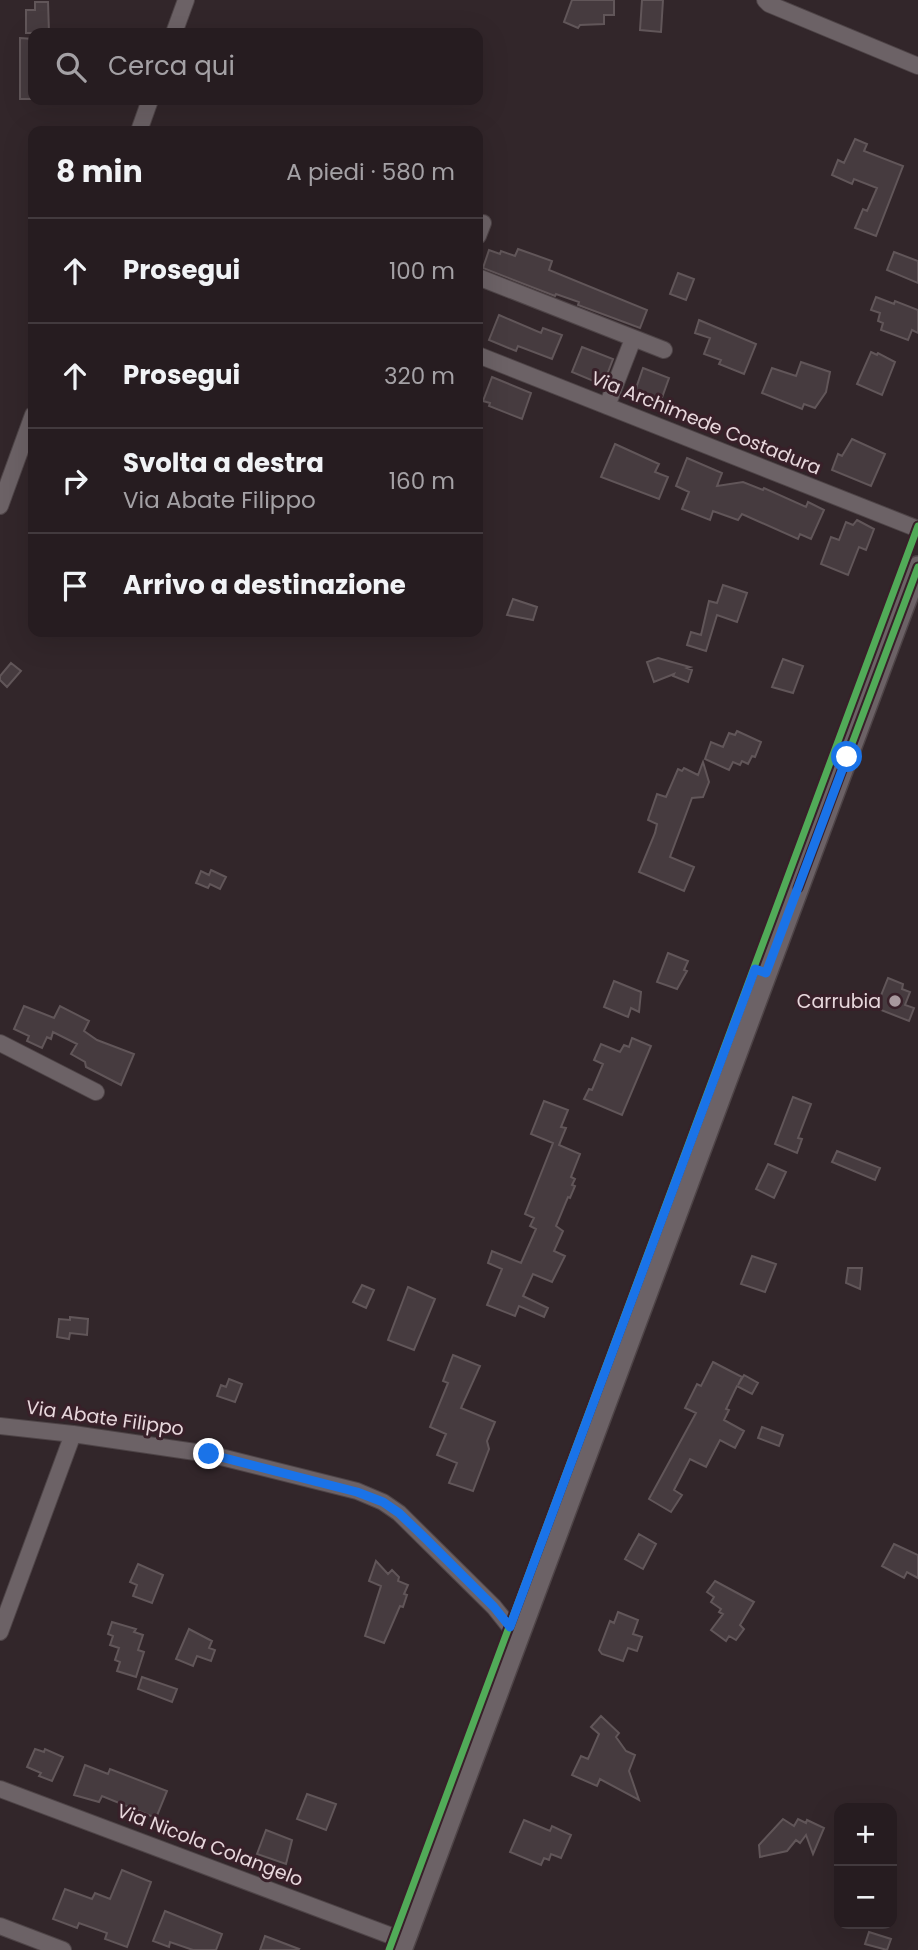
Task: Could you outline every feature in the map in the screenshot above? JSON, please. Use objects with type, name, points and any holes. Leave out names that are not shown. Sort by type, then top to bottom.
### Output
[{"type":"street","points":[[176,28],[186,0]]},
{"type":"street","points":[[765,0],[918,66]]},
{"type":"street","points":[[141,126],[148,105]]},
{"type":"street","points":[[483,279],[664,350]]},
{"type":"street","points":[[607,407],[633,340]]},
{"type":"street","name":"Via Archimede Costadura","points":[[483,357],[918,529]]},
{"type":"street","points":[[0,506],[28,429]]},
{"type":"street","points":[[403,1945],[918,567]]},
{"type":"street","points":[[0,1043],[96,1092]]},
{"type":"street","name":"Via Abate Filippo","points":[[0,1426],[209,1454],[357,1492],[383,1502],[399,1513],[494,1607],[518,1637]]},
{"type":"street","points":[[0,1632],[74,1434]]},
{"type":"street","name":"Via Nicola Colangelo","points":[[0,1789],[403,1945]]},
{"type":"street","points":[[0,1926],[63,1950]]},
{"type":"building","points":[[572,0],[614,0],[614,15],[604,15],[604,24],[580,25],[578,28],[564,22]]},
{"type":"building","points":[[642,0],[663,0],[661,32],[640,30]]},
{"type":"building","points":[[35,2],[48,2],[49,28],[28,28],[26,33],[26,10],[35,10]]},
{"type":"building","points":[[20,38],[28,39],[28,99],[20,99]]},
{"type":"building","points":[[855,139],[867,144],[864,151],[903,166],[876,236],[855,228],[863,209],[867,211],[877,188],[854,179],[852,184],[832,175],[838,160],[844,163]]},
{"type":"building","points":[[518,249],[552,261],[549,270],[647,310],[640,328],[578,305],[579,302],[556,294],[555,296],[483,268],[489,250],[515,256]]},
{"type":"building","points":[[894,252],[918,261],[918,283],[887,270]]},
{"type":"building","points":[[678,273],[694,279],[686,300],[670,294]]},
{"type":"building","points":[[876,297],[918,310],[918,333],[912,330],[908,340],[881,330],[883,323],[878,321],[880,313],[871,310]]},
{"type":"building","points":[[499,315],[541,333],[543,328],[562,335],[552,359],[518,346],[516,351],[489,340]]},
{"type":"building","points":[[699,320],[756,344],[744,374],[719,364],[721,360],[704,354],[710,338],[695,333]]},
{"type":"building","points":[[582,347],[613,359],[603,385],[572,372]]},
{"type":"building","points":[[871,352],[895,362],[882,395],[857,384]]},
{"type":"building","points":[[801,362],[830,372],[826,392],[815,408],[804,404],[802,409],[762,393],[772,368],[796,376]]},
{"type":"building","points":[[643,368],[669,378],[659,406],[633,397]]},
{"type":"building","points":[[492,377],[531,393],[522,419],[483,401]]},
{"type":"building","points":[[852,439],[885,454],[871,486],[832,470],[838,454],[842,456]]},
{"type":"building","points":[[615,444],[659,464],[655,472],[668,477],[659,499],[601,477]]},
{"type":"building","points":[[687,458],[722,473],[717,486],[743,482],[763,490],[764,488],[806,507],[808,502],[824,510],[811,539],[800,534],[798,539],[742,514],[738,520],[713,511],[710,520],[682,509],[689,492],[676,486]]},
{"type":"building","points":[[857,520],[874,529],[866,550],[859,547],[848,575],[821,564],[831,537],[839,540],[846,522],[853,525]]},
{"type":"building","points":[[723,585],[747,593],[737,622],[717,615],[706,651],[687,645],[691,632],[701,635],[709,601],[717,603]]},
{"type":"building","points":[[513,599],[537,607],[533,620],[507,615]]},
{"type":"building","points":[[658,658],[690,667],[687,668],[692,670],[688,682],[673,676],[674,674],[654,682],[647,662]]},
{"type":"building","points":[[783,659],[803,666],[793,693],[772,687]]},
{"type":"building","points":[[11,663],[21,671],[7,687],[0,680],[0,676]]},
{"type":"building","points":[[737,731],[761,742],[755,757],[752,756],[748,764],[742,761],[740,765],[733,762],[729,770],[705,759],[711,742],[723,747],[729,733],[735,735]]},
{"type":"building","points":[[703,762],[709,782],[703,797],[692,798],[670,857],[694,867],[684,891],[639,872],[655,833],[657,824],[648,820],[657,794],[666,797],[678,769],[682,771],[684,768],[698,775]]},
{"type":"building","points":[[211,870],[226,877],[220,889],[210,884],[208,888],[196,883],[201,871],[209,875]]},
{"type":"building","points":[[668,953],[688,961],[684,970],[687,971],[677,989],[657,982]]},
{"type":"building","points":[[888,978],[903,984],[902,989],[910,992],[905,1005],[914,1008],[909,1021],[876,1008]]},
{"type":"building","points":[[614,981],[641,992],[639,1012],[631,1008],[628,1017],[604,1007]]},
{"type":"building","points":[[24,1006],[54,1018],[60,1006],[89,1021],[84,1031],[97,1040],[134,1054],[121,1085],[86,1067],[85,1062],[71,1054],[77,1044],[53,1032],[51,1039],[47,1037],[42,1048],[27,1041],[29,1036],[14,1029]]},
{"type":"building","points":[[632,1038],[651,1046],[622,1115],[584,1099],[589,1089],[592,1090],[603,1064],[594,1060],[601,1044],[620,1052],[624,1045],[629,1047]]},
{"type":"building","points":[[793,1097],[811,1104],[798,1138],[802,1139],[797,1153],[775,1144]]},
{"type":"building","points":[[544,1101],[568,1110],[561,1127],[566,1128],[559,1145],[580,1154],[571,1177],[575,1179],[572,1185],[575,1186],[556,1226],[563,1231],[554,1251],[565,1256],[552,1282],[533,1274],[523,1296],[548,1308],[544,1317],[519,1306],[515,1316],[487,1305],[502,1269],[488,1263],[492,1251],[521,1263],[536,1229],[530,1226],[534,1218],[525,1214],[553,1143],[531,1134]]},
{"type":"building","points":[[837,1151],[880,1168],[875,1180],[832,1162]]},
{"type":"building","points":[[768,1164],[786,1172],[774,1198],[756,1189]]},
{"type":"building","points":[[752,1256],[776,1264],[765,1292],[741,1284]]},
{"type":"building","points":[[848,1268],[862,1268],[860,1289],[846,1283]]},
{"type":"building","points":[[362,1285],[374,1290],[366,1308],[353,1302]]},
{"type":"building","points":[[408,1287],[435,1299],[414,1350],[388,1340]]},
{"type":"building","points":[[70,1317],[88,1319],[87,1335],[70,1333],[69,1339],[57,1337],[59,1319],[70,1320]]},
{"type":"building","points":[[453,1355],[480,1366],[461,1408],[495,1422],[487,1441],[489,1449],[473,1491],[449,1483],[457,1463],[437,1455],[446,1434],[430,1427],[448,1383],[443,1381]]},
{"type":"building","points":[[713,1362],[742,1377],[738,1385],[744,1375],[758,1383],[752,1394],[737,1386],[726,1409],[729,1410],[724,1420],[744,1431],[735,1448],[720,1440],[706,1467],[690,1459],[674,1490],[682,1495],[671,1512],[649,1499],[696,1413],[685,1408],[697,1384],[701,1386]]},
{"type":"building","points":[[229,1379],[242,1384],[235,1402],[217,1396],[221,1385],[226,1387]]},
{"type":"building","points":[[762,1427],[783,1435],[779,1446],[758,1438]]},
{"type":"building","points":[[639,1534],[656,1544],[643,1569],[625,1559]]},
{"type":"building","points":[[894,1544],[918,1555],[918,1578],[907,1572],[904,1578],[882,1566]]},
{"type":"building","points":[[376,1561],[388,1574],[392,1570],[399,1577],[398,1581],[408,1585],[403,1607],[400,1606],[384,1643],[365,1636],[381,1586],[369,1581]]},
{"type":"building","points":[[138,1564],[163,1575],[152,1603],[133,1596],[137,1585],[130,1582]]},
{"type":"building","points":[[715,1581],[754,1602],[740,1625],[744,1629],[736,1640],[729,1636],[726,1641],[711,1630],[723,1614],[719,1612],[721,1609],[711,1602],[714,1597],[707,1592]]},
{"type":"building","points":[[618,1612],[638,1620],[633,1634],[642,1637],[637,1651],[628,1648],[623,1661],[602,1654],[599,1650],[610,1621],[614,1623]]},
{"type":"building","points":[[112,1622],[136,1629],[134,1632],[143,1635],[138,1650],[144,1652],[136,1677],[117,1671],[120,1662],[115,1660],[119,1648],[110,1645],[113,1636],[108,1634]]},
{"type":"building","points":[[189,1629],[212,1641],[209,1648],[215,1650],[211,1661],[197,1656],[193,1666],[176,1659]]},
{"type":"building","points":[[142,1677],[177,1689],[172,1702],[138,1689]]},
{"type":"building","points":[[601,1716],[619,1733],[616,1737],[626,1751],[635,1755],[629,1771],[639,1800],[600,1779],[597,1786],[572,1775],[581,1756],[588,1759],[599,1734],[591,1727]]},
{"type":"building","points":[[35,1749],[44,1752],[45,1749],[63,1757],[52,1781],[27,1767]]},
{"type":"building","points":[[85,1765],[108,1774],[110,1769],[167,1791],[156,1818],[102,1796],[99,1802],[74,1795]]},
{"type":"building","points":[[307,1794],[336,1804],[326,1830],[297,1819]]},
{"type":"building","points":[[783,1819],[794,1826],[798,1819],[824,1828],[813,1854],[806,1835],[800,1843],[796,1840],[787,1851],[760,1857],[759,1845]]},
{"type":"building","points":[[524,1820],[550,1831],[552,1826],[571,1835],[561,1858],[551,1854],[549,1860],[544,1858],[541,1865],[510,1852]]},
{"type":"building","points":[[266,1830],[292,1840],[286,1864],[257,1854]]},
{"type":"building","points":[[122,1870],[151,1882],[127,1947],[105,1939],[107,1933],[79,1923],[77,1928],[53,1919],[65,1889],[92,1899],[95,1893],[110,1899]]},
{"type":"building","points":[[165,1911],[222,1934],[216,1950],[193,1950],[170,1942],[169,1947],[153,1941]]},
{"type":"building","points":[[869,1932],[891,1939],[887,1950],[865,1944]]},
{"type":"building","points":[[265,1936],[299,1949],[260,1950]]},
{"type":"cycle path","points":[[389,1950],[918,526]]},
{"type":"cycle path","points":[[798,888],[918,567]]},
{"type":"place","name":"Carrubia","points":[[895,1001]]},
{"type":"route","points":[[209,1454],[357,1492],[383,1502],[425,1538],[494,1607],[510,1627],[755,969],[766,973],[847,757]]}]
